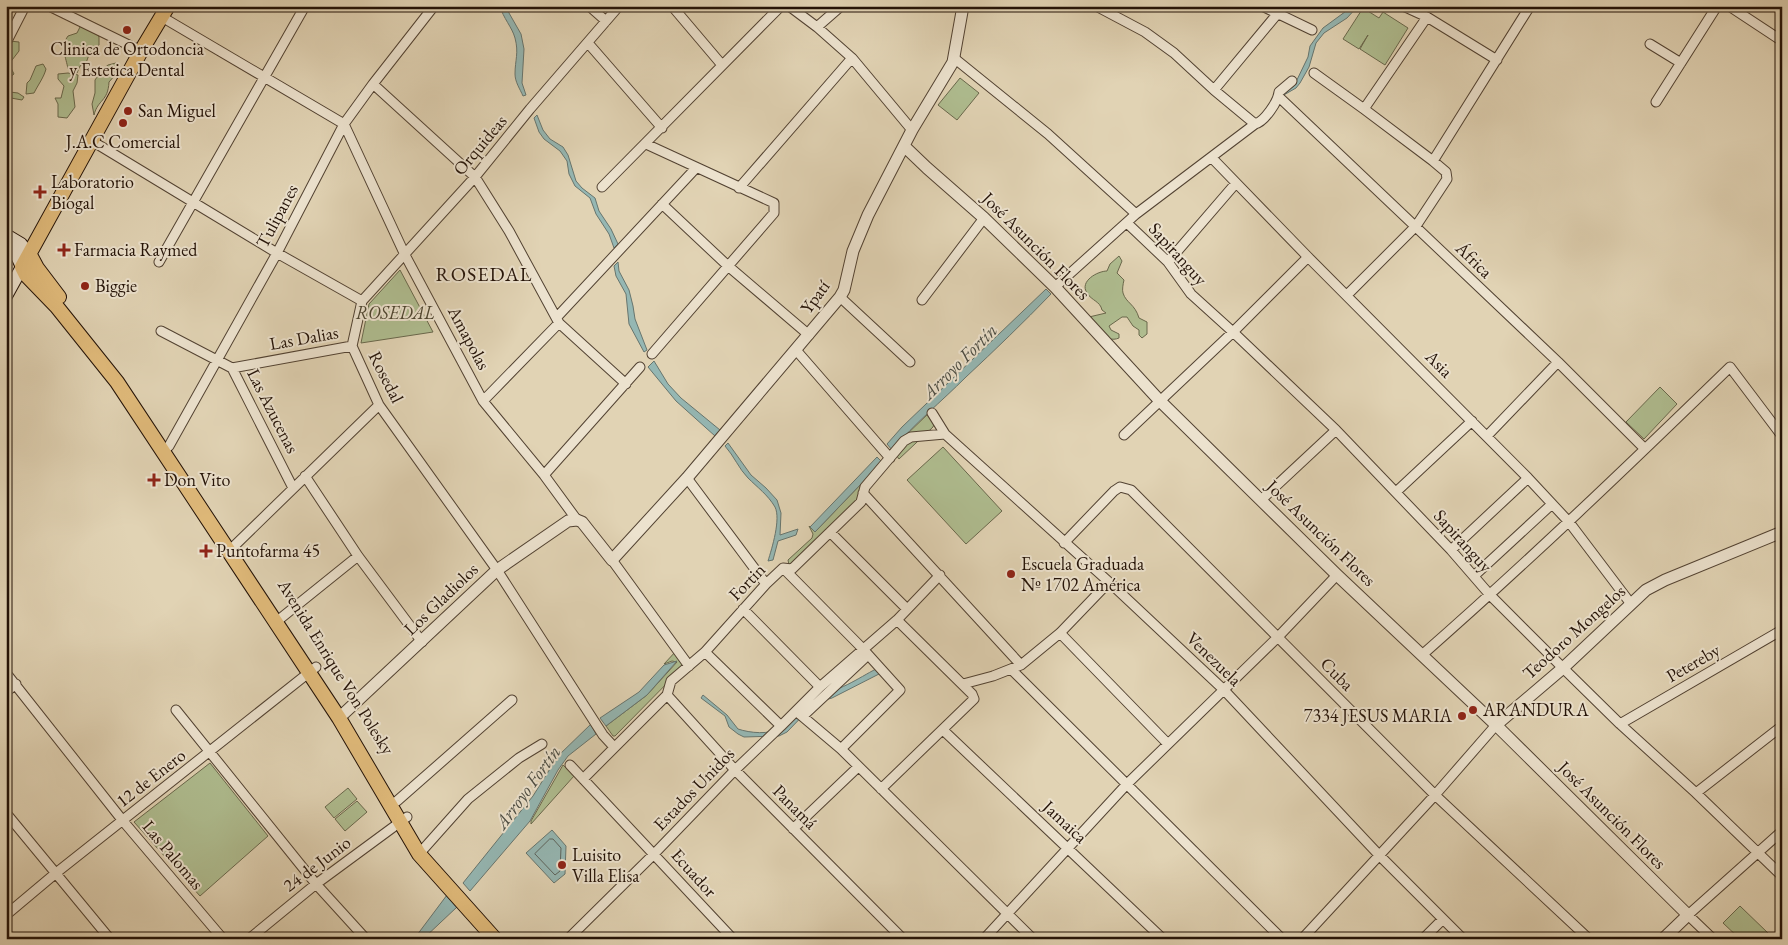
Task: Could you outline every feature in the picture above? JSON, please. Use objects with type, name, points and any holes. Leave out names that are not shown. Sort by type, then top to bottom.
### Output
[{"type":"main road","points":[[6,296],[141,51],[165,12]]},
{"type":"main road","points":[[6,235],[21,244],[30,254]]},
{"type":"main road","points":[[6,247],[16,254],[22,267]]},
{"type":"main road","name":"Avenida Enrique Von Polesky","points":[[30,254],[37,268],[55,293],[122,374],[166,448],[397,801],[404,820]]},
{"type":"main road","name":"Avenida Enrique Von Polesky","points":[[22,267],[26,275],[57,307],[94,352],[166,448]]},
{"type":"main road","name":"Avenida Enrique Von Polesky","points":[[342,715],[422,851],[471,907]]},
{"type":"main road","points":[[471,907],[495,939]]},
{"type":"main road","points":[[471,907],[505,939]]},
{"type":"street","points":[[6,43],[25,6]]},
{"type":"street","points":[[49,6],[141,51]]},
{"type":"street","points":[[159,262],[192,201],[305,6]]},
{"type":"street","name":"Tulipanes","points":[[166,448],[277,253],[344,124],[434,6]]},
{"type":"street","points":[[590,6],[606,21]]},
{"type":"street","name":"Orquideas","points":[[362,301],[475,177],[530,109],[619,6]]},
{"type":"street","points":[[672,6],[722,65]]},
{"type":"street","points":[[602,187],[781,6]]},
{"type":"street","points":[[789,6],[817,26],[852,58],[910,128]]},
{"type":"street","points":[[817,26],[841,6]]},
{"type":"street","name":"Ypatí","points":[[612,560],[687,478],[840,297],[844,290],[853,251],[868,215],[907,147],[910,128],[954,58],[963,6]]},
{"type":"street","points":[[1096,6],[1145,32],[1174,53],[1255,124]]},
{"type":"street","points":[[1262,6],[1312,30]]},
{"type":"street","points":[[1404,6],[1427,17],[1497,60]]},
{"type":"street","points":[[1433,161],[1530,6]]},
{"type":"street","points":[[1656,102],[1717,6]]},
{"type":"street","points":[[1729,6],[1780,37]]},
{"type":"street","points":[[165,12],[264,76],[344,124]]},
{"type":"street","points":[[1214,90],[1278,13]]},
{"type":"street","points":[[1364,109],[1427,17]]},
{"type":"street","points":[[588,43],[662,128]]},
{"type":"street","points":[[1650,44],[1681,63]]},
{"type":"street","points":[[739,188],[852,58]]},
{"type":"street","name":"Sapiranguy","points":[[954,58],[1048,134],[1136,214]]},
{"type":"street","points":[[1314,73],[1446,172],[1447,179],[1416,226],[1347,295]]},
{"type":"street","points":[[1054,288],[1136,214],[1262,120],[1279,97],[1279,92],[1292,81]]},
{"type":"street","points":[[373,84],[475,177],[509,231],[558,320],[626,384]]},
{"type":"street","name":"África","points":[[1279,97],[1558,362],[1645,449]]},
{"type":"street","name":"Amapolas","points":[[344,124],[404,255],[483,401],[544,475],[577,520],[582,522],[612,560],[689,666]]},
{"type":"street","points":[[92,141],[277,253],[362,301]]},
{"type":"street","points":[[646,144],[774,203],[775,208],[774,213],[652,354]]},
{"type":"street","name":"José Asunción Flores","points":[[907,147],[927,168],[984,218],[1054,288],[1159,400],[1338,575],[1496,725],[1713,939]]},
{"type":"street","name":"Asia","points":[[1212,158],[1528,478],[1569,522],[1631,604]]},
{"type":"street","points":[[483,401],[696,168]]},
{"type":"street","points":[[1168,262],[1236,183]]},
{"type":"street","points":[[662,204],[728,266],[809,335]]},
{"type":"street","points":[[922,300],[984,218]]},
{"type":"street","name":"Sapiranguy","points":[[1127,222],[1168,262],[1191,294],[1336,430],[1451,550],[1490,595],[1563,668],[1782,876]]},
{"type":"street","points":[[1124,435],[1233,332],[1308,257]]},
{"type":"street","points":[[840,297],[910,362]]},
{"type":"street","name":"Rosedal","points":[[362,301],[352,346],[379,405],[497,570],[593,720],[614,747]]},
{"type":"street","name":"Las Azucenas","points":[[160,331],[232,368],[293,488]]},
{"type":"street","name":"Las Dalias","points":[[232,368],[352,346]]},
{"type":"street","points":[[796,350],[890,458]]},
{"type":"street","points":[[1487,436],[1558,362]]},
{"type":"street","points":[[544,475],[640,367]]},
{"type":"street","points":[[1422,655],[1569,522],[1730,367],[1782,436]]},
{"type":"street","points":[[232,548],[379,405]]},
{"type":"street","name":"Venezuela","points":[[932,413],[945,434],[1109,582],[1224,690],[1378,855],[1463,939]]},
{"type":"street","points":[[1396,492],[1472,421]]},
{"type":"street","points":[[1261,500],[1336,430]]},
{"type":"street","name":"Fortin","points":[[584,779],[667,695],[671,681],[705,652],[766,584],[783,568],[792,569],[862,502],[866,487],[904,442],[911,437],[945,434]]},
{"type":"street","points":[[305,476],[358,556],[422,642]]},
{"type":"street","points":[[687,478],[766,584]]},
{"type":"street","points":[[1451,550],[1528,478]]},
{"type":"street","name":"Cuba","points":[[1064,543],[1114,490],[1120,487],[1131,490],[1435,795],[1589,939]]},
{"type":"street","points":[[863,493],[1021,665]]},
{"type":"street","points":[[1474,576],[1552,504]]},
{"type":"street","name":"Los Gladiolos","points":[[342,715],[497,570],[568,521],[577,520]]},
{"type":"street","points":[[830,532],[907,609]]},
{"type":"street","name":"Teodoro Mongelos","points":[[1302,939],[1435,795],[1496,725],[1563,668],[1646,590],[1664,580],[1782,532]]},
{"type":"street","points":[[280,620],[358,556]]},
{"type":"street","points":[[783,568],[900,690],[841,749]]},
{"type":"street","points":[[799,713],[865,652],[940,575]]},
{"type":"street","points":[[984,939],[1127,784],[1278,638],[1338,575]]},
{"type":"street","points":[[963,684],[993,676],[1021,665],[1060,633],[1109,582]]},
{"type":"street","points":[[743,610],[820,687]]},
{"type":"street","points":[[881,789],[974,699],[963,684],[897,620]]},
{"type":"street","name":"Petereby","points":[[1620,724],[1782,630]]},
{"type":"street","points":[[1060,633],[1168,744]]},
{"type":"street","points":[[705,652],[781,726]]},
{"type":"street","points":[[799,713],[820,687],[865,652]]},
{"type":"street","points":[[1010,669],[1282,939]]},
{"type":"street","name":"12 de Enero","points":[[6,915],[56,873],[313,670]]},
{"type":"street","name":"Las Palomas","points":[[6,673],[123,821],[223,939]]},
{"type":"street","points":[[6,692],[16,684]]},
{"type":"street","name":"Panamá","points":[[667,695],[735,770],[903,939]]},
{"type":"street","points":[[397,801],[512,700]]},
{"type":"street","points":[[176,710],[316,884],[366,939]]},
{"type":"street","points":[[799,713],[841,749],[1033,939]]},
{"type":"street","name":"Estados Unidos","points":[[568,939],[735,770],[781,726],[799,713]]},
{"type":"street","points":[[1696,793],[1782,726]]},
{"type":"street","name":"Jamaica","points":[[943,730],[1163,939]]},
{"type":"street","points":[[422,851],[468,799],[519,758],[542,744]]},
{"type":"street","name":"Ecuador","points":[[570,764],[654,854],[726,937]]},
{"type":"street","points":[[793,829],[858,767]]},
{"type":"street","points":[[6,813],[110,939]]},
{"type":"street","name":"24 de Junio","points":[[249,939],[316,884],[404,820]]},
{"type":"street","points":[[1663,939],[1782,831]]},
{"type":"street","points":[[1424,939],[1443,919]]},
{"type":"green space","points":[[1363,8],[1379,18],[1383,12],[1408,28],[1385,65],[1360,49],[1368,35],[1359,49],[1343,39]]},
{"type":"green space","points":[[82,23],[95,28],[99,37],[99,45],[90,52],[86,63],[80,66],[77,73],[68,69],[64,44],[68,36],[77,33]]},
{"type":"green space","points":[[10,41],[19,42],[19,51],[9,64],[14,74],[9,78],[8,85],[10,92],[18,93],[24,97],[22,100],[11,98],[6,94],[6,48]]},
{"type":"green space","points":[[116,63],[116,74],[109,82],[107,93],[94,115],[92,104],[95,93],[95,80],[108,65]]},
{"type":"green space","points":[[43,64],[46,69],[34,93],[26,94],[27,83],[36,66]]},
{"type":"green space","points":[[58,74],[78,75],[73,91],[75,107],[67,118],[58,117],[58,104],[55,98],[61,98],[64,86],[58,79]]},
{"type":"green space","points":[[960,78],[979,93],[957,120],[938,105]]},
{"type":"green space","points":[[1119,256],[1122,261],[1117,273],[1124,280],[1124,296],[1139,318],[1147,322],[1147,334],[1142,338],[1139,335],[1139,330],[1133,326],[1127,317],[1122,317],[1109,326],[1111,330],[1119,334],[1119,338],[1110,339],[1102,334],[1089,317],[1106,313],[1087,293],[1085,284],[1095,275],[1107,271],[1110,264]]},
{"type":"green space","name":"ROSEDAL","points":[[400,270],[433,332],[361,343],[369,304]]},
{"type":"green space","points":[[1660,387],[1677,404],[1644,439],[1626,422]]},
{"type":"green space","points":[[929,413],[934,424],[933,427],[899,459],[893,451],[905,436]]},
{"type":"green space","points":[[943,447],[1002,511],[966,544],[907,480]]},
{"type":"green space","points":[[863,482],[859,499],[789,565],[788,560],[812,538],[813,534],[809,526],[815,532]]},
{"type":"green space","points":[[677,650],[687,663],[613,736],[606,726],[647,695],[677,662],[672,661],[664,664]]},
{"type":"green space","points":[[210,763],[268,836],[200,896],[134,822]]},
{"type":"green space","points":[[563,765],[574,776],[531,824],[531,821]]},
{"type":"green space","points":[[348,788],[357,799],[334,818],[325,807]]},
{"type":"green space","points":[[357,801],[367,812],[345,831],[335,819]]},
{"type":"green space","points":[[1740,906],[1768,933],[1762,939],[1740,939],[1723,923]]},
{"type":"water","points":[[500,6],[505,6],[521,34],[524,49],[522,83],[526,95],[523,96],[515,77],[517,52],[515,38]]},
{"type":"water","points":[[1353,6],[1358,6],[1347,18],[1324,33],[1316,43],[1309,67],[1300,83],[1296,88],[1282,96],[1281,93],[1294,86],[1308,57],[1310,46],[1323,28]]},
{"type":"water","points":[[537,115],[543,130],[550,139],[563,147],[568,155],[576,181],[595,198],[599,211],[618,244],[614,248],[609,234],[596,214],[590,198],[575,186],[569,174],[567,161],[560,151],[544,139],[539,132],[534,118]]},
{"type":"water","points":[[618,262],[619,271],[629,290],[635,319],[647,350],[644,352],[629,324],[626,294],[616,276],[614,266]]},
{"type":"water","points":[[1046,289],[1051,294],[892,450],[887,444],[902,427]]},
{"type":"water","points":[[654,361],[668,384],[681,398],[720,430],[715,436],[676,401],[648,367]]},
{"type":"water","points":[[728,443],[751,475],[777,500],[781,513],[780,535],[798,529],[796,535],[778,541],[773,560],[768,561],[774,541],[777,512],[766,495],[742,471],[725,446]]},
{"type":"water","points":[[877,457],[882,462],[815,532],[810,527]]},
{"type":"water","points":[[677,661],[647,695],[606,726],[600,718],[639,692],[664,665]]},
{"type":"water","points":[[876,669],[879,674],[832,698],[815,703],[787,732],[779,736],[744,737],[729,727],[725,716],[701,698],[703,695],[727,715],[738,729],[748,732],[771,732],[785,725],[817,692],[832,691]]},
{"type":"water","points":[[591,724],[596,734],[568,756],[558,770],[530,821],[470,891],[463,883],[533,796],[558,756]]},
{"type":"water","points":[[552,830],[566,846],[565,874],[554,883],[526,853]]},
{"type":"water","points":[[447,895],[457,907],[423,939],[414,939]]},
{"type":"waterway","points":[[1119,569],[1129,569]]},
{"type":"place","name":"Clinica de Ortodoncia y Estetica Dental","points":[[127,30]]},
{"type":"place","name":"San Miguel","points":[[128,111]]},
{"type":"place","name":"J.A.C Comercial","points":[[123,123]]},
{"type":"place","name":"Laboratorio Biogal","points":[[40,192]]},
{"type":"place","name":"Farmacia Raymed","points":[[64,250]]},
{"type":"place","name":"Biggie","points":[[85,286]]},
{"type":"place","name":"Don Vito","points":[[154,480]]},
{"type":"place","name":"Puntofarma 45","points":[[206,551]]},
{"type":"place","name":"Escuela Graduada Nº 1702 América","points":[[1011,574]]},
{"type":"place","name":"ARANDURA","points":[[1473,710]]},
{"type":"place","name":"7334 JESUS MARIA","points":[[1462,716]]},
{"type":"place","name":"Luisito Villa Elisa","points":[[562,865]]},
{"type":"district","name":"ROSEDAL","points":[[484,274]]},
{"type":"water label","name":"Arroyo Fortín","points":[[959,361]]},
{"type":"water label","name":"Arroyo Fortín","points":[[527,787]]}]
